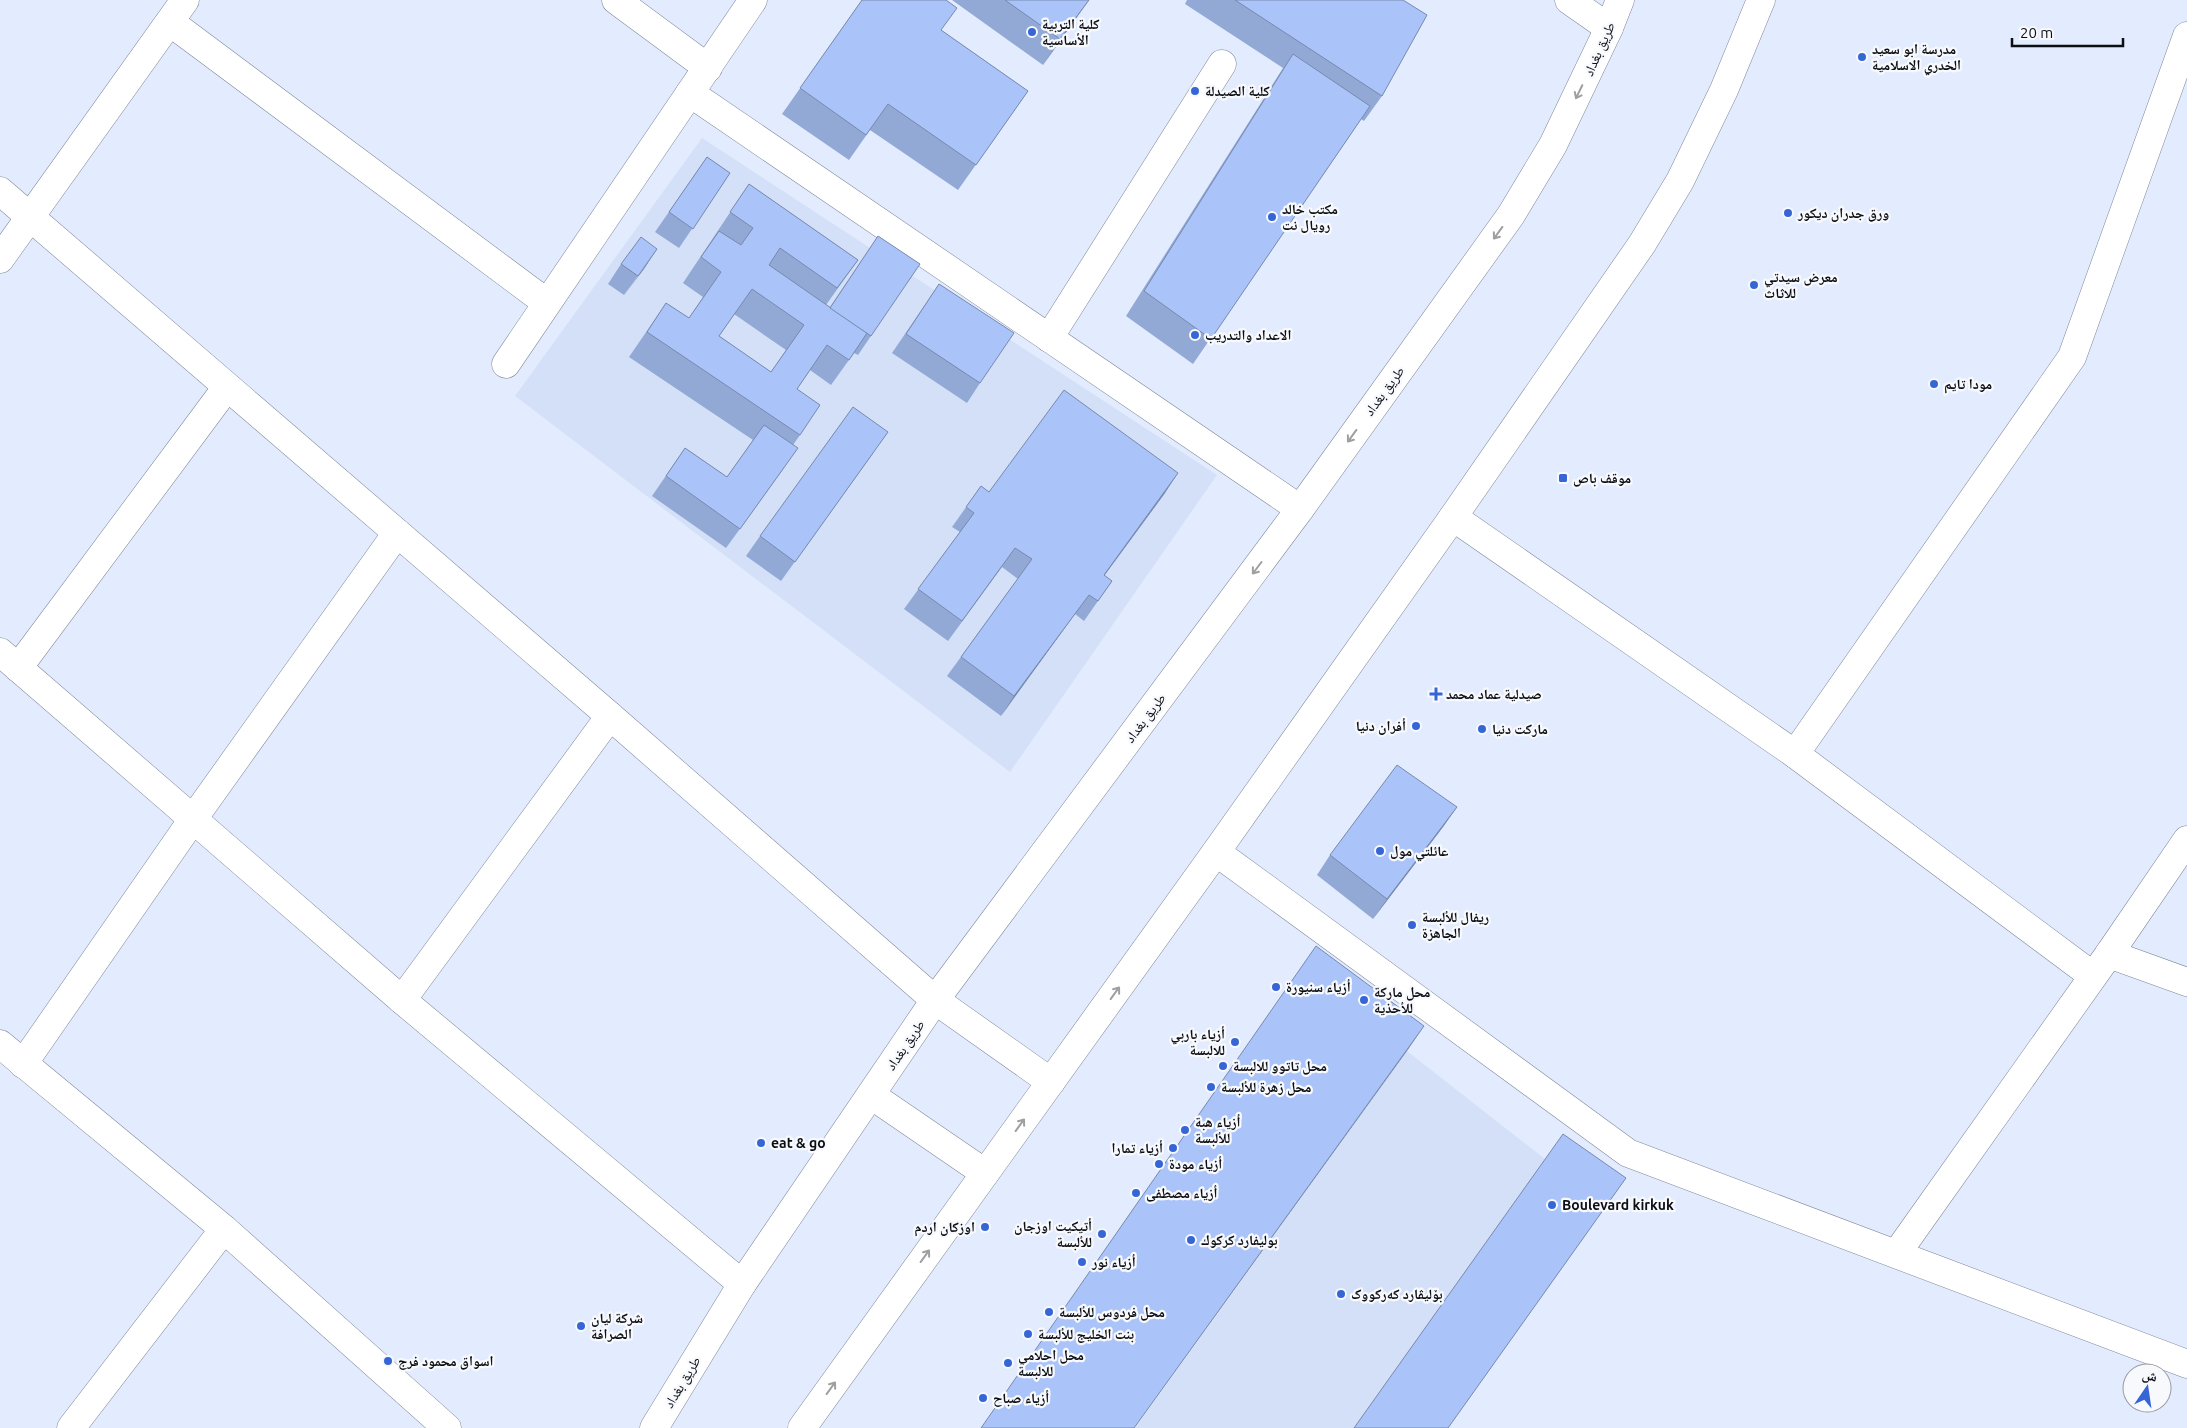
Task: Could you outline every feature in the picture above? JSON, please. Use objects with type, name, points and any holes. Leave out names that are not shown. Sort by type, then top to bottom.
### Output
[{"type":"street","points":[[0,259],[185,0]]},
{"type":"street","points":[[616,0],[708,68]]},
{"type":"street","points":[[506,364],[753,0]]},
{"type":"street","points":[[1569,0],[1609,28]]},
{"type":"street","name":"طريق بغداد","points":[[654,1428],[742,1284],[935,1000],[1300,510],[1511,215],[1553,145],[1609,28],[1620,0]]},
{"type":"street","points":[[802,1428],[1216,852],[1453,517],[1642,244],[1680,181],[1724,90],[1761,0]]},
{"type":"street","points":[[170,22],[548,304]]},
{"type":"street","points":[[1795,754],[2072,358],[2187,36]]},
{"type":"street","points":[[1049,338],[1222,64]]},
{"type":"street","points":[[690,93],[1300,510]]},
{"type":"street","points":[[0,191],[610,716],[935,1000],[1051,1082]]},
{"type":"street","points":[[227,387],[9,660],[402,1000],[742,1284]]},
{"type":"street","points":[[1453,517],[1795,754],[2093,976]]},
{"type":"street","points":[[23,1064],[193,819],[398,533]]},
{"type":"street","points":[[402,1000],[610,716]]},
{"type":"street","points":[[1897,1254],[2109,954],[2187,840]]},
{"type":"street","points":[[1216,852],[1628,1153],[2187,1364]]},
{"type":"street","points":[[2109,954],[2187,982]]},
{"type":"street","points":[[0,1044],[224,1229],[447,1428]]},
{"type":"street","points":[[871,1095],[985,1173]]},
{"type":"street","points":[[71,1428],[224,1229]]},
{"type":"shaded area","points":[[702,138],[1217,475],[1010,772],[515,396]]},
{"type":"shaded area","name":"بۆلیڤارد کەرکووک","points":[[1407,1051],[1545,1159],[1355,1428],[1135,1428]]},
{"type":"building","points":[[862,0],[946,0],[957,8],[941,30],[1028,91],[976,165],[888,104],[866,135],[800,88]]},
{"type":"building","points":[[1005,0],[1089,0],[1060,39]]},
{"type":"building","points":[[1235,0],[1403,0],[1427,15],[1382,96]]},
{"type":"building","points":[[1293,54],[1370,106],[1211,339],[1144,291]]},
{"type":"building","points":[[707,157],[730,173],[693,229],[669,212]]},
{"type":"building","points":[[749,184],[858,260],[837,288],[780,248],[769,265],[867,333],[849,360],[827,345],[797,389],[820,405],[800,435],[647,332],[666,303],[689,318],[721,272],[701,257],[719,231],[741,245],[753,228],[730,212]],"holes":[[[752,289],[804,325],[771,372],[719,336]]]},
{"type":"building","points":[[878,236],[920,264],[871,336],[830,308]]},
{"type":"building","points":[[641,237],[657,249],[638,276],[621,264]]},
{"type":"building","points":[[939,284],[1014,333],[980,383],[906,334]]},
{"type":"building","points":[[1064,390],[1178,473],[1104,575],[1112,581],[1098,601],[1089,595],[1014,696],[961,657],[1032,559],[1015,548],[962,621],[918,589],[974,513],[966,507],[981,486],[989,492]]},
{"type":"building","points":[[853,407],[888,432],[795,562],[760,536]]},
{"type":"building","points":[[764,425],[798,448],[740,529],[666,476],[685,448],[727,477]]},
{"type":"building","name":"عائلتي مول","points":[[1397,765],[1457,807],[1387,899],[1330,855]]},
{"type":"building","name":"بوليفارد كركوك","points":[[1316,946],[1424,1026],[1134,1428],[981,1428]]},
{"type":"building","points":[[1563,1134],[1626,1178],[1448,1428],[1354,1428]]},
{"type":"place","name":"كلية التربية الأساسية","points":[[1032,32]]},
{"type":"place","name":"مدرسة ابو سعيد الخدري الاسلامية","points":[[1862,57]]},
{"type":"place","name":"كلية الصيدلة","points":[[1195,91]]},
{"type":"place","name":"ورق جدران ديكور","points":[[1788,213]]},
{"type":"place","name":"مكتب خالد رويال نت","points":[[1272,217]]},
{"type":"place","name":"معرض سيدتي للاثاث","points":[[1754,285]]},
{"type":"place","name":"الاعداد والتدريب","points":[[1195,335]]},
{"type":"place","name":"مودا تايم","points":[[1934,384]]},
{"type":"place","name":"موقف باص","points":[[1563,478]]},
{"type":"place","name":"صيدلية عماد محمد","points":[[1436,694]]},
{"type":"place","name":"أفران دنيا","points":[[1416,726]]},
{"type":"place","name":"ماركت دنيا","points":[[1482,729]]},
{"type":"place","name":"عائلتي مول","points":[[1380,851]]},
{"type":"place","name":"ريفال للألبسة الجاهزة","points":[[1412,925]]},
{"type":"place","name":"أزياء سنيورة","points":[[1276,987]]},
{"type":"place","name":"محل ماركة للأحذية","points":[[1364,1000]]},
{"type":"place","name":"أزياء باربي للالبسة","points":[[1235,1042]]},
{"type":"place","name":"محل تاتوو للالبسة","points":[[1223,1066]]},
{"type":"place","name":"محل زهرة للألبسة","points":[[1211,1087]]},
{"type":"place","name":"أزياء هبة للألبسة","points":[[1185,1130]]},
{"type":"place","name":"eat & go","points":[[761,1143]]},
{"type":"place","name":"أزياء تمارا","points":[[1173,1148]]},
{"type":"place","name":"أزياء مودة","points":[[1159,1164]]},
{"type":"place","name":"أزياء مصطفى","points":[[1136,1193]]},
{"type":"place","name":"Boulevard kirkuk","points":[[1552,1205]]},
{"type":"place","name":"اوزكان اردم","points":[[985,1227]]},
{"type":"place","name":"أتيكيت اوزجان للألبسة","points":[[1102,1234]]},
{"type":"place","name":"بوليفارد كركوك","points":[[1191,1240]]},
{"type":"place","name":"أزياء نور","points":[[1082,1262]]},
{"type":"place","name":"بۆلیڤارد کەرکووک","points":[[1341,1294]]},
{"type":"place","name":"محل فردوس للألبسة","points":[[1049,1312]]},
{"type":"place","name":"شركة ليان الصرافة","points":[[581,1326]]},
{"type":"place","name":"بنت الخليج للألبسة","points":[[1028,1334]]},
{"type":"place","name":"اسواق محمود فرج","points":[[388,1361]]},
{"type":"place","name":"محل احلامي للالبسة","points":[[1008,1363]]},
{"type":"place","name":"أزياء صباح","points":[[983,1398]]}]
